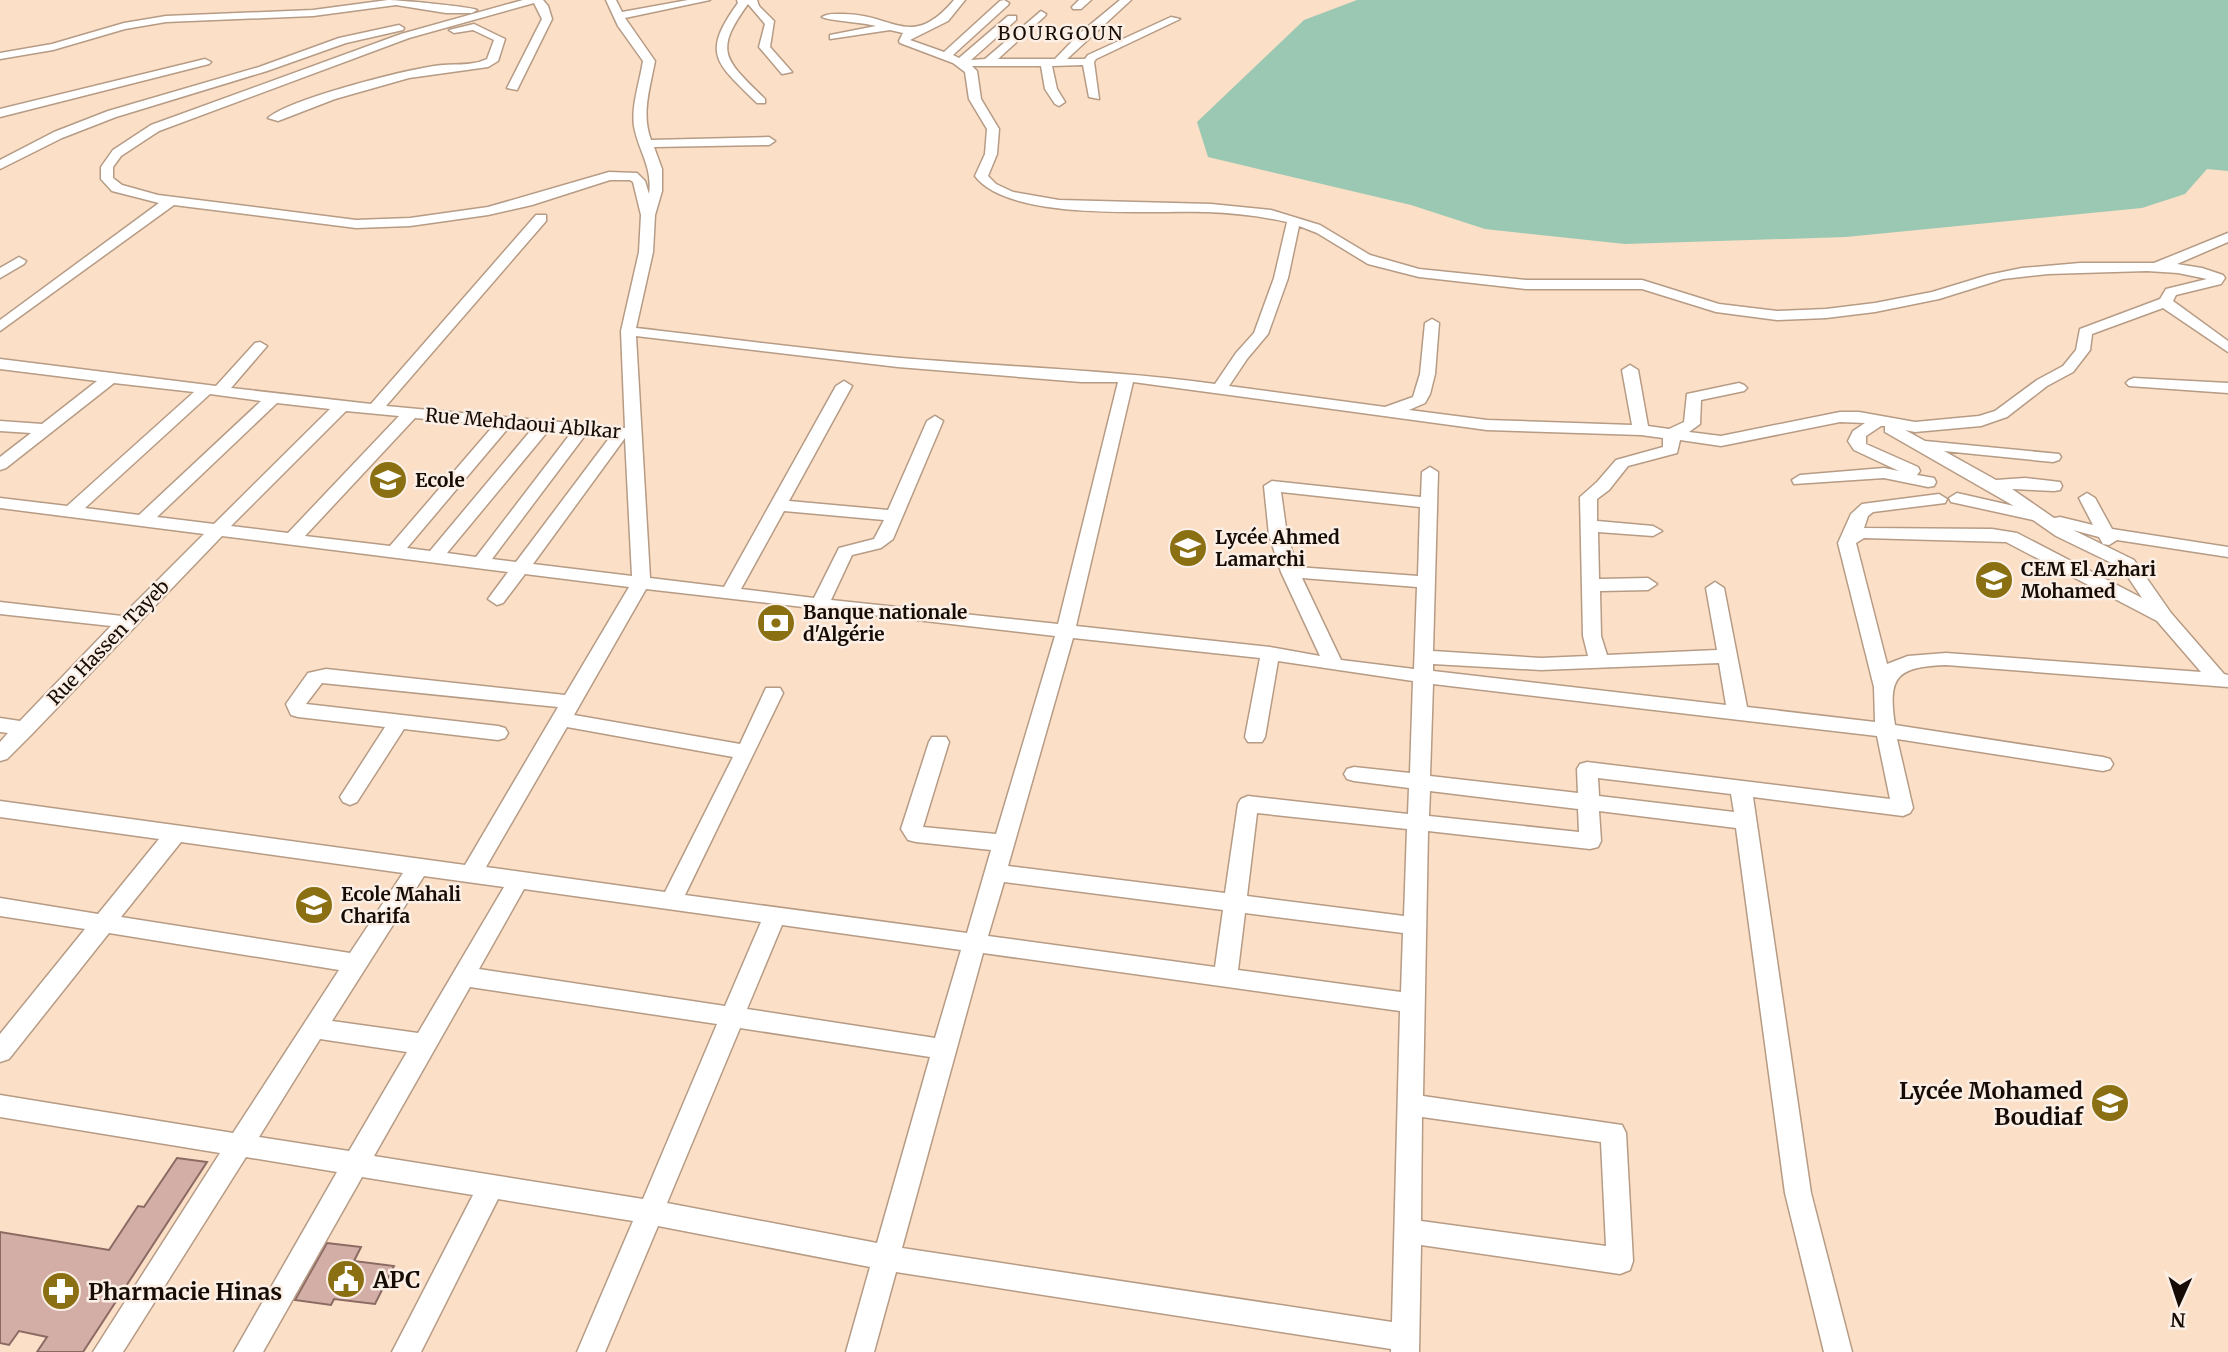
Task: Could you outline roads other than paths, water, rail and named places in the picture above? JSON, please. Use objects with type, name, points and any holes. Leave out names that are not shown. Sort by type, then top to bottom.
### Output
[{"type":"street","points":[[513,88],[547,19],[543,6],[536,0],[434,28],[155,128],[117,153],[107,167],[107,179],[117,188],[136,195],[348,223],[410,222],[488,211],[539,199],[610,176],[622,175],[633,176],[639,181],[648,215]]},
{"type":"street","points":[[614,7],[646,0]]},
{"type":"street","points":[[614,7],[705,0]]},
{"type":"street","points":[[742,0],[743,4],[721,36],[719,50],[726,65],[761,101]]},
{"type":"street","points":[[752,0],[754,7],[770,23],[764,47],[786,72]]},
{"type":"street","points":[[628,331],[898,362],[1081,377],[1126,377],[1487,425],[1640,430],[1721,441],[1814,421],[1868,420],[1915,427],[1981,421],[2001,414],[2042,383],[2068,369],[2083,350],[2085,332],[2165,302],[2171,292],[2217,281],[2218,278],[2198,270],[2131,268],[2005,274],[1954,292],[1861,311],[1784,316],[1706,306],[1633,283],[1592,285],[1494,281],[1420,273],[1367,258],[1322,230],[1294,220],[1237,210],[1064,205],[1022,198],[987,185],[981,176],[991,154],[993,129],[975,99],[971,71],[960,63],[921,50],[904,41],[906,36],[944,19],[960,0]]},
{"type":"street","points":[[1059,103],[1051,89],[1052,62],[1126,0]]},
{"type":"street","points":[[0,56],[52,47],[124,26],[166,19],[313,13],[396,2],[452,10],[490,10]]},
{"type":"street","points":[[945,57],[1004,3]]},
{"type":"street","points":[[0,165],[58,135],[112,114],[217,83],[343,40],[517,5]]},
{"type":"street","points":[[497,599],[627,433],[628,331],[646,252],[648,215],[657,182],[656,169],[640,126],[640,109],[649,61],[614,7]]},
{"type":"street","points":[[988,62],[1041,14]]},
{"type":"street","points":[[827,17],[856,17],[913,33]]},
{"type":"street","points":[[960,63],[1012,18]]},
{"type":"street","points":[[1095,97],[1088,62],[1092,57],[1175,19]]},
{"type":"street","points":[[274,118],[310,103],[431,69],[481,66],[492,61],[500,41],[474,27],[450,31],[434,28]]},
{"type":"street","points":[[834,37],[891,27]]},
{"type":"street","points":[[0,113],[205,62]]},
{"type":"street","points":[[960,63],[1088,62]]},
{"type":"street","points":[[155,75],[182,76],[217,83]]},
{"type":"street","points":[[646,144],[769,141]]},
{"type":"street","points":[[0,327],[172,200]]},
{"type":"street","points":[[375,409],[541,218]]},
{"type":"street","points":[[1220,388],[1241,356],[1261,334],[1281,278],[1294,220]]},
{"type":"street","points":[[2131,268],[2173,261],[2228,237]]},
{"type":"street","points":[[0,274],[19,261]]},
{"type":"street","points":[[2199,285],[2228,287]]},
{"type":"street","points":[[2165,302],[2228,348]]},
{"type":"street","points":[[1377,411],[1415,403],[1421,398],[1429,360],[1432,323]]},
{"type":"street","points":[[70,513],[214,390],[260,346]]},
{"type":"street","name":"Rue Mehdaoui Ablkar","points":[[0,364],[411,413],[627,433],[641,582]]},
{"type":"street","points":[[1630,370],[1640,430]]},
{"type":"street","points":[[860,1352],[944,1049],[1066,631],[1126,377]]},
{"type":"street","points":[[0,465],[110,378]]},
{"type":"street","points":[[2134,383],[2228,388]]},
{"type":"street","points":[[730,593],[844,386]]},
{"type":"street","points":[[1670,435],[1692,424],[1693,397],[1740,388]]},
{"type":"street","points":[[142,522],[274,397]]},
{"type":"street","name":"Rue Hassen Tayeb","points":[[0,754],[126,622],[342,405]]},
{"type":"street","points":[[291,540],[411,413]]},
{"type":"street","points":[[1868,420],[1995,485],[2062,532],[2128,564]]},
{"type":"street","points":[[1868,420],[1856,441],[1860,447],[1909,470],[1949,502],[1957,498],[2103,533],[2228,552]]},
{"type":"street","points":[[820,605],[845,552],[850,548],[881,543],[935,421]]},
{"type":"street","points":[[394,553],[505,422]]},
{"type":"street","points":[[434,558],[544,425]]},
{"type":"street","points":[[0,426],[45,429]]},
{"type":"street","points":[[481,563],[582,429]]},
{"type":"street","points":[[1599,661],[1592,636],[1588,497],[1603,486],[1622,463],[1671,450],[1670,435]]},
{"type":"street","points":[[1919,444],[2053,457]]},
{"type":"street","points":[[0,1106],[649,1212],[887,1258],[1405,1345],[1412,1003],[1430,472]]},
{"type":"street","points":[[1800,481],[1884,473],[1935,491]]},
{"type":"street","points":[[1995,485],[2025,483],[2054,486]]},
{"type":"street","points":[[1334,665],[1290,572],[1278,535],[1272,486],[1427,503]]},
{"type":"street","points":[[1225,977],[1248,804],[1590,841],[1587,769],[1903,808],[1885,730],[1883,685],[1847,543],[1852,537],[1860,514],[1868,508],[1935,491]]},
{"type":"street","points":[[2087,498],[2103,533],[2164,617],[2222,680]]},
{"type":"street","points":[[0,503],[820,605],[1270,653],[1334,665],[1541,664],[1727,656]]},
{"type":"street","points":[[779,505],[894,516]]},
{"type":"street","points":[[1589,526],[1653,531]]},
{"type":"street","points":[[1852,537],[1875,531],[1992,534],[2011,537],[2164,617]]},
{"type":"street","points":[[1290,572],[1425,582]]},
{"type":"street","points":[[471,874],[564,710],[641,582]]},
{"type":"street","points":[[1591,585],[1648,584]]},
{"type":"street","points":[[1715,588],[1738,714]]},
{"type":"street","points":[[0,608],[126,622]]},
{"type":"street","points":[[1255,737],[1270,653]]},
{"type":"street","points":[[1883,685],[1889,674],[1906,662],[1947,659],[2222,680]]},
{"type":"street","points":[[1422,666],[1738,714],[1885,730],[2104,764]]},
{"type":"street","points":[[498,733],[298,710],[296,704],[315,678],[326,675],[564,710],[746,752]]},
{"type":"street","points":[[671,901],[773,693]]},
{"type":"street","points":[[349,797],[399,721]]},
{"type":"street","points":[[0,725],[25,729]]},
{"type":"street","points":[[939,742],[912,829],[916,834],[1005,844]]},
{"type":"street","points":[[1354,774],[1745,821]]},
{"type":"street","points":[[1741,788],[1798,1193],[1838,1352]]},
{"type":"street","points":[[1,810],[1412,1003]]},
{"type":"street","points":[[0,1052],[174,835]]},
{"type":"street","points":[[107,1352],[418,867]]},
{"type":"street","points":[[996,873],[1415,926]]},
{"type":"street","points":[[248,1352],[517,881]]},
{"type":"street","points":[[0,907],[356,963]]},
{"type":"street","points":[[591,1352],[775,916]]},
{"type":"street","points":[[462,976],[944,1049]]},
{"type":"street","points":[[314,1028],[424,1044]]},
{"type":"street","points":[[1406,1231],[1620,1261],[1613,1133],[1410,1105]]},
{"type":"street","points":[[406,1352],[491,1187]]},
{"type":"place","name":"Ecole","points":[[388,480]]},
{"type":"place","name":"Lycée Ahmed Lamarchi","points":[[1188,548]]},
{"type":"place","name":"CEM El Azhari Mohamed","points":[[1994,580]]},
{"type":"place","name":"Banque nationale d'Algérie","points":[[776,623]]},
{"type":"place","name":"Ecole Mahali Charifa","points":[[314,905]]},
{"type":"place","name":"Lycée Mohamed Boudiaf","points":[[2110,1103]]},
{"type":"place","name":"APC","points":[[346,1279]]},
{"type":"place","name":"Pharmacie Hinas","points":[[61,1291]]},
{"type":"district","name":"BOURGOUN","points":[[1061,33]]}]
